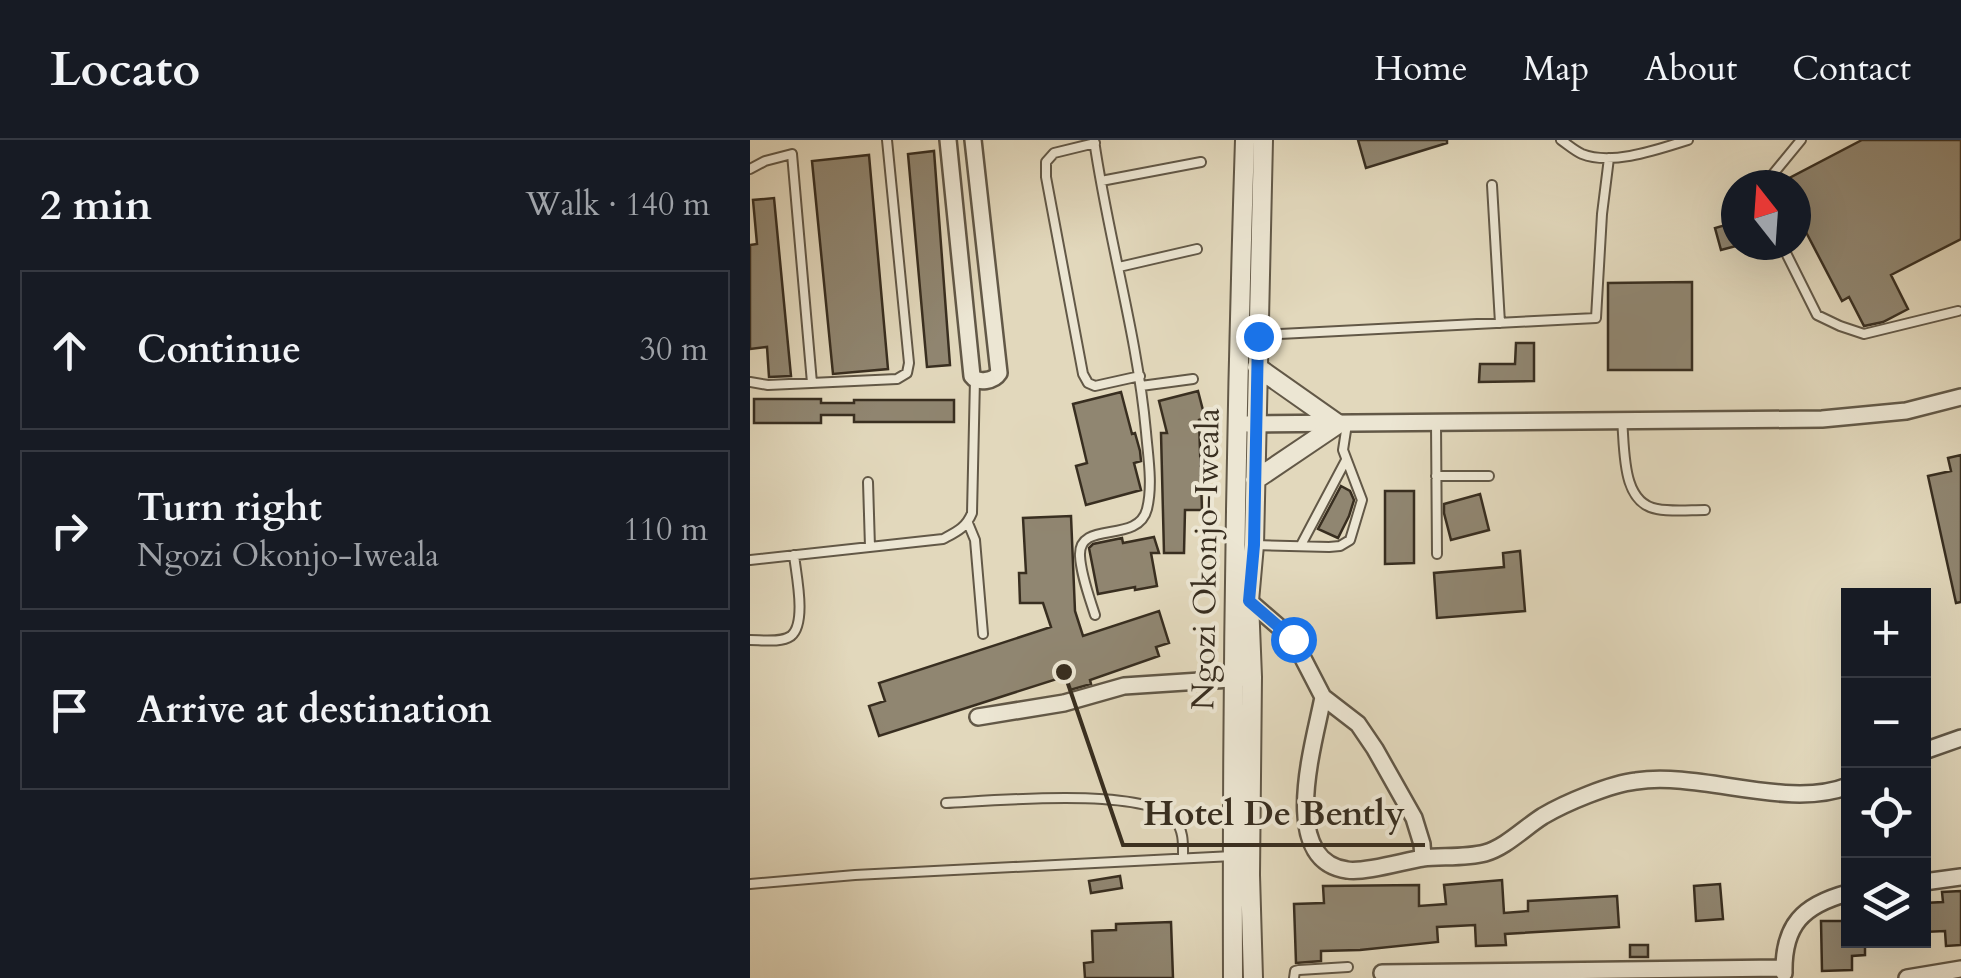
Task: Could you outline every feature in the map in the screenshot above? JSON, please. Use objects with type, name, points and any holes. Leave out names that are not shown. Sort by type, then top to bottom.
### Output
[{"type":"street","points":[[948,140],[972,376],[975,380],[992,380],[999,372],[974,140]]},
{"type":"street","name":"Ngozi Okonjo-Iweala","points":[[1233,978],[1232,678],[1244,140]]},
{"type":"street","name":"Ngozi Okonjo-Iweala","points":[[1253,978],[1249,601],[1254,545],[1264,140]]},
{"type":"street","points":[[1258,368],[1343,424]]},
{"type":"street","points":[[1236,424],[1822,419],[1906,410],[1961,397]]},
{"type":"street","points":[[1255,480],[1343,424]]},
{"type":"street","points":[[1249,601],[1293,639],[1323,697],[1358,724],[1375,749],[1414,818],[1423,858]]},
{"type":"street","points":[[978,717],[1064,703],[1124,686],[1252,677]]},
{"type":"street","points":[[1323,697],[1304,810],[1314,850],[1331,866],[1350,871],[1423,858],[1485,853],[1543,816],[1611,786],[1636,780],[1824,794],[1841,788]]},
{"type":"street","points":[[1931,749],[1961,738]]},
{"type":"street","points":[[1931,881],[1961,876]]},
{"type":"street","points":[[1382,973],[1784,973],[1784,948],[1790,928],[1809,908],[1841,895]]},
{"type":"street","points":[[1907,978],[1961,969]]},
{"type":"lane","points":[[750,382],[768,385],[897,379],[906,373],[909,363],[887,140]]},
{"type":"lane","points":[[1561,140],[1583,154],[1609,158],[1688,140]]},
{"type":"lane","points":[[1776,170],[1801,140]]},
{"type":"lane","points":[[1095,615],[1082,568],[1082,544],[1090,536],[1124,531],[1140,522],[1147,510],[1141,381],[1095,141],[1054,153],[1046,162],[1046,177],[1082,374],[1096,386],[1141,381],[1193,379]]},
{"type":"lane","points":[[750,168],[792,154],[812,383]]},
{"type":"lane","points":[[1258,336],[1596,318],[1609,158]]},
{"type":"lane","points":[[1102,181],[1202,162]]},
{"type":"lane","points":[[1492,185],[1500,323]]},
{"type":"lane","points":[[1119,267],[1197,249]]},
{"type":"lane","points":[[1790,260],[1817,314],[1864,334],[1958,310]]},
{"type":"lane","points":[[750,560],[942,538],[962,529],[972,514],[975,380]]},
{"type":"lane","points":[[1622,420],[1628,478],[1634,495],[1654,509],[1705,510]]},
{"type":"lane","points":[[1436,422],[1437,554]]},
{"type":"lane","points":[[1254,545],[1329,547],[1350,540],[1362,500],[1343,450],[1343,424]]},
{"type":"lane","points":[[1301,545],[1346,460]]},
{"type":"lane","points":[[1436,476],[1489,476]]},
{"type":"lane","points":[[868,482],[870,547]]},
{"type":"lane","points":[[968,523],[975,540],[983,634]]},
{"type":"lane","points":[[750,640],[781,640],[793,635],[797,628],[800,618],[794,555]]},
{"type":"lane","points":[[946,803],[1094,797],[1148,807],[1177,822],[1183,838],[1183,857]]},
{"type":"lane","points":[[750,884],[1233,856]]},
{"type":"lane","points":[[1294,978],[1298,970],[1348,968]]},
{"type":"building","points":[[1358,140],[1447,140],[1447,143],[1366,168]]},
{"type":"building","points":[[1862,140],[1961,140],[1961,239],[1891,275],[1908,309],[1883,322],[1864,326],[1849,297],[1842,301],[1811,242],[1811,170],[1805,170]]},
{"type":"building","points":[[934,151],[950,365],[927,367],[908,154]]},
{"type":"building","points":[[869,155],[888,369],[833,374],[812,161]]},
{"type":"building","points":[[774,198],[791,376],[769,377],[767,347],[750,349],[750,245],[757,244],[753,200]]},
{"type":"building","points":[[1721,226],[1721,250],[1715,228]]},
{"type":"building","points":[[1692,282],[1692,370],[1608,370],[1608,283]]},
{"type":"building","points":[[1516,343],[1534,343],[1534,381],[1479,382],[1480,364],[1515,364]]},
{"type":"building","points":[[1198,391],[1205,418],[1199,420],[1202,510],[1185,510],[1184,553],[1164,553],[1161,433],[1167,433],[1159,401]]},
{"type":"building","points":[[1121,392],[1140,451],[1141,461],[1134,463],[1141,490],[1086,505],[1076,466],[1087,463],[1073,404]]},
{"type":"building","points":[[754,399],[821,399],[821,403],[954,400],[954,422],[854,422],[854,415],[821,415],[821,423],[754,423]]},
{"type":"building","points":[[1961,455],[1961,602],[1956,603],[1928,476],[1951,471],[1948,458]]},
{"type":"building","points":[[1341,486],[1350,491],[1354,500],[1338,538],[1318,529]]},
{"type":"building","points":[[1385,491],[1414,491],[1414,563],[1385,564]]},
{"type":"building","points":[[1480,494],[1489,530],[1451,540],[1444,504]]},
{"type":"building","points":[[1071,516],[1075,611],[1083,636],[1159,611],[1169,643],[1156,647],[1159,656],[1070,690],[1066,676],[879,736],[869,706],[885,701],[879,683],[1051,627],[1043,603],[1020,603],[1019,573],[1026,573],[1023,518]]},
{"type":"building","points":[[1154,537],[1159,553],[1151,553],[1157,586],[1098,594],[1089,548],[1122,538],[1123,543]]},
{"type":"building","points":[[1520,551],[1525,611],[1437,618],[1434,573],[1504,567],[1503,553]]},
{"type":"building","points":[[1120,876],[1122,888],[1091,893],[1089,881]]},
{"type":"building","points":[[1502,880],[1504,913],[1528,911],[1528,901],[1617,896],[1619,927],[1505,934],[1506,945],[1476,946],[1475,925],[1437,927],[1438,942],[1321,951],[1321,961],[1296,963],[1294,904],[1324,903],[1323,886],[1419,885],[1419,906],[1446,904],[1444,885]]},
{"type":"building","points":[[1720,884],[1723,919],[1696,921],[1694,886]]},
{"type":"building","points":[[1961,891],[1961,945],[1946,946],[1945,931],[1931,932],[1931,903],[1943,902],[1942,892]]},
{"type":"building","points":[[1821,921],[1841,921],[1841,948],[1865,948],[1865,955],[1852,956],[1852,970],[1822,971]]},
{"type":"building","points":[[1171,922],[1173,978],[1085,978],[1084,963],[1093,962],[1092,931],[1116,930],[1116,924]]},
{"type":"building","points":[[1630,945],[1648,945],[1648,957],[1630,957]]},
{"type":"place","name":"Hotel De Bently","points":[[1064,672]]},
{"type":"route","points":[[1258,336],[1254,545],[1249,601],[1293,639]]}]
